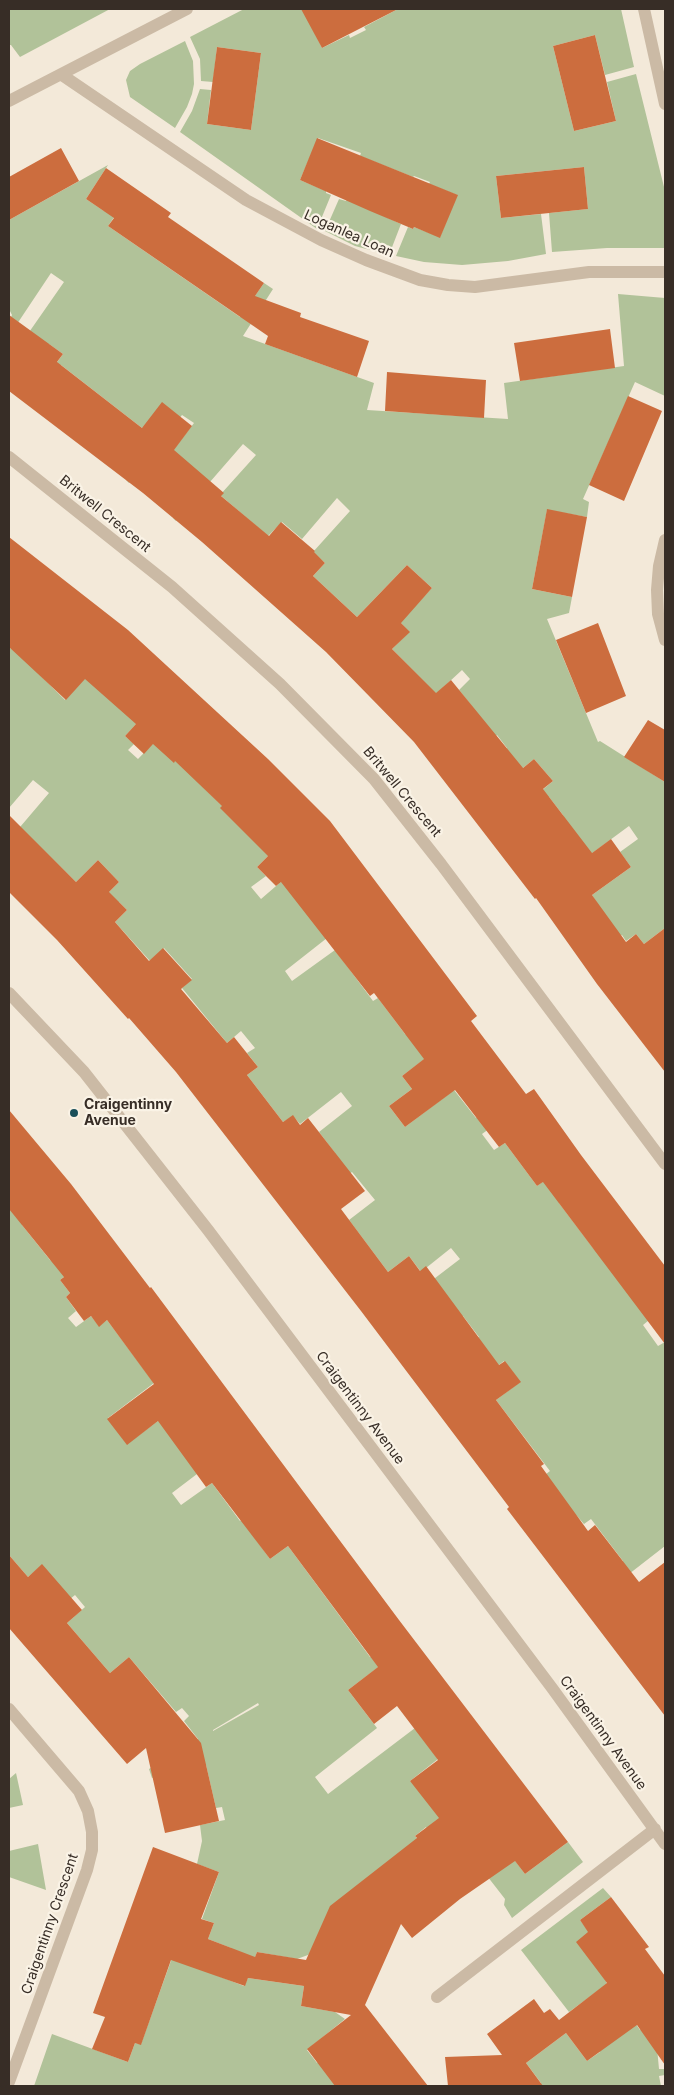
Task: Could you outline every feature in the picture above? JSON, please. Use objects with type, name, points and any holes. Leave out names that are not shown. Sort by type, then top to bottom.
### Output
[{"type":"street","points":[[9,102],[188,9]]},
{"type":"street","points":[[644,9],[665,104]]},
{"type":"street","name":"Loganlea Loan","points":[[62,75],[246,200],[321,240],[366,260],[420,280],[475,287],[573,273],[609,271],[665,272]]},
{"type":"street","name":"Britwell Crescent","points":[[9,457],[172,587],[280,684],[374,779],[441,864],[665,1164]]},
{"type":"street","points":[[665,540],[659,566],[657,590],[658,614],[665,640]]},
{"type":"street","name":"Craigentinny Avenue","points":[[9,992],[84,1072],[199,1219],[665,1839]]},
{"type":"street","name":"Craigentinny Crescent","points":[[9,1709],[79,1791],[88,1811],[92,1832],[92,1850],[87,1870],[9,2082]]},
{"type":"street","points":[[437,1997],[656,1829]]},
{"type":"street","name":"Craigentinny Avenue","points":[[656,1829],[665,1844]]},
{"type":"green space","points":[[9,9],[110,9],[20,57],[9,45]]},
{"type":"green space","points":[[244,9],[303,9],[322,48],[349,35],[350,38],[366,30],[364,27],[398,9],[621,9],[634,67],[605,75],[595,35],[553,46],[574,131],[616,121],[607,82],[636,74],[665,191],[665,248],[607,248],[552,252],[549,213],[588,209],[584,167],[496,176],[501,218],[541,214],[546,254],[508,261],[462,265],[424,262],[396,256],[408,227],[413,229],[414,227],[440,237],[457,195],[429,184],[430,182],[360,156],[361,153],[318,138],[300,180],[331,195],[317,229],[180,132],[192,111],[200,89],[211,90],[207,124],[251,130],[261,53],[217,47],[213,82],[201,81],[200,59],[190,37]]},
{"type":"green space","points":[[185,41],[193,61],[194,84],[187,107],[175,128],[130,97],[126,80],[130,71],[140,64]]},
{"type":"green space","points":[[108,165],[86,199],[104,211],[132,191],[108,226],[240,317],[264,283],[273,289],[243,336],[374,383],[367,410],[508,419],[504,383],[624,366],[618,294],[665,298],[665,396],[635,382],[583,499],[589,502],[587,517],[547,510],[532,589],[572,597],[569,613],[547,619],[598,742],[600,741],[665,782],[665,928],[644,944],[636,934],[626,941],[622,935],[618,938],[592,895],[631,867],[620,852],[638,839],[629,826],[572,868],[563,815],[549,797],[530,811],[534,797],[553,781],[534,759],[507,781],[491,761],[507,748],[497,735],[479,752],[471,705],[459,690],[470,679],[462,670],[436,694],[392,649],[409,632],[400,622],[432,588],[407,565],[357,617],[313,576],[325,563],[313,552],[350,511],[337,498],[302,539],[282,522],[268,536],[220,495],[256,455],[243,444],[176,521],[173,518],[202,485],[173,450],[194,423],[182,415],[129,483],[126,480],[176,414],[142,428],[61,365],[33,404],[29,401],[63,354],[49,344],[43,352],[25,338],[64,282],[51,273],[9,336],[9,321],[12,315],[9,309],[9,220]]},
{"type":"green space","points":[[339,199],[346,201],[347,199],[401,224],[389,255],[355,246],[325,231]]},
{"type":"green space","points":[[25,629],[42,677],[65,700],[96,666],[140,720],[125,736],[134,744],[128,750],[138,759],[166,730],[186,749],[204,788],[271,853],[257,867],[266,876],[251,887],[261,899],[297,868],[327,938],[285,971],[292,981],[335,950],[373,1001],[378,998],[405,1034],[442,1046],[402,1076],[412,1089],[389,1106],[405,1127],[454,1090],[476,1118],[515,1088],[493,1126],[482,1134],[494,1150],[505,1143],[537,1186],[558,1171],[559,1203],[593,1248],[652,1288],[665,1307],[643,1325],[658,1346],[665,1342],[665,1546],[611,1588],[623,1561],[591,1519],[584,1524],[577,1516],[533,1484],[550,1471],[496,1400],[520,1382],[504,1361],[455,1398],[472,1342],[479,1337],[463,1316],[437,1336],[409,1298],[460,1259],[451,1248],[421,1272],[409,1256],[388,1272],[349,1220],[375,1200],[352,1172],[333,1186],[335,1153],[319,1132],[352,1106],[341,1092],[300,1124],[293,1116],[283,1122],[247,1075],[258,1067],[247,1053],[255,1048],[241,1031],[227,1043],[182,988],[192,979],[164,948],[150,961],[115,922],[127,910],[107,894],[119,882],[98,860],[76,882],[30,837],[9,860],[9,840],[49,793],[33,780],[9,808],[9,650]]},
{"type":"green space","points":[[9,1196],[28,1220],[22,1225],[50,1260],[75,1268],[60,1280],[70,1293],[66,1297],[76,1311],[68,1318],[76,1327],[91,1316],[99,1326],[107,1320],[154,1383],[108,1418],[127,1444],[174,1409],[197,1474],[172,1493],[181,1505],[212,1483],[240,1521],[256,1509],[254,1537],[270,1559],[288,1546],[370,1657],[393,1656],[348,1690],[377,1728],[315,1777],[328,1794],[415,1728],[438,1759],[410,1781],[496,1835],[525,1874],[568,1842],[583,1862],[512,1918],[504,1905],[505,1899],[470,1854],[455,1865],[426,1827],[415,1836],[432,1858],[308,1955],[297,1959],[257,1952],[250,1971],[226,1963],[231,1948],[208,1939],[214,1923],[202,1919],[219,1872],[197,1864],[202,1841],[200,1825],[225,1820],[222,1807],[216,1808],[206,1765],[152,1778],[149,1769],[198,1739],[184,1721],[189,1716],[182,1708],[176,1712],[129,1657],[110,1673],[67,1623],[85,1607],[75,1595],[42,1622],[42,1565],[28,1577],[9,1555]],"holes":[[[258,1703],[259,1705],[213,1731]]]},
{"type":"green space","points":[[16,1773],[23,1805],[9,1808],[9,1779]]},
{"type":"green space","points":[[38,1844],[46,1890],[9,1877],[9,1851]]},
{"type":"green space","points":[[603,1888],[611,1897],[580,1920],[589,1932],[607,1984],[569,2012],[521,1950]]},
{"type":"green space","points":[[172,1958],[244,1986],[248,1978],[304,1986],[301,2006],[335,2012],[345,2019],[307,2050],[317,2063],[338,2047],[359,2075],[344,2086],[34,2086],[52,2034],[128,2062],[135,2043],[141,2044]]},
{"type":"green space","points":[[619,2000],[640,2030],[665,2011],[665,2047],[657,2048],[659,2069],[665,2069],[665,2075],[659,2076],[661,2086],[538,2086],[541,2083],[526,2063],[566,2033],[587,2061],[600,2052],[581,2028]]},
{"type":"building","points":[[301,9],[398,9],[322,48]]},
{"type":"building","points":[[595,35],[616,121],[574,131],[553,46]]},
{"type":"building","points":[[217,47],[261,53],[251,130],[207,124]]},
{"type":"building","points":[[317,138],[458,195],[440,238],[414,227],[413,229],[300,180]]},
{"type":"building","points":[[61,148],[79,181],[9,220],[9,177]]},
{"type":"building","points":[[584,167],[588,209],[501,218],[496,176]]},
{"type":"building","points":[[106,168],[171,213],[168,217],[264,283],[255,296],[301,313],[300,317],[369,341],[357,377],[265,344],[268,336],[108,226],[114,218],[86,199]]},
{"type":"building","points":[[9,315],[63,354],[57,362],[142,428],[162,402],[192,426],[174,450],[224,493],[221,496],[269,536],[281,522],[315,551],[325,563],[313,576],[357,617],[407,565],[432,588],[401,623],[410,632],[392,649],[436,693],[451,680],[523,768],[534,759],[553,781],[543,789],[592,853],[611,839],[631,867],[592,895],[626,942],[636,934],[644,944],[665,928],[665,1072],[597,984],[536,898],[414,742],[326,652],[202,542],[143,493],[9,391]]},
{"type":"building","points":[[610,329],[615,368],[520,381],[514,343]]},
{"type":"building","points":[[387,372],[486,380],[484,418],[385,411]]},
{"type":"building","points":[[628,396],[662,411],[624,501],[589,485]]},
{"type":"building","points":[[547,509],[587,517],[572,597],[532,589]]},
{"type":"building","points":[[9,537],[128,630],[268,759],[330,821],[477,1016],[471,1021],[526,1094],[534,1089],[665,1266],[665,1344],[543,1182],[537,1186],[505,1143],[499,1147],[455,1090],[405,1127],[389,1106],[412,1089],[402,1076],[424,1059],[374,993],[370,996],[281,882],[276,886],[257,867],[268,856],[220,808],[222,806],[175,761],[174,763],[153,744],[144,754],[125,736],[136,724],[85,679],[66,700],[9,647]]},
{"type":"building","points":[[598,623],[626,696],[586,713],[556,640]]},
{"type":"building","points":[[648,720],[665,730],[665,782],[624,757]]},
{"type":"building","points":[[9,815],[76,882],[98,860],[119,882],[109,892],[127,910],[115,922],[149,961],[163,948],[192,980],[181,989],[227,1043],[234,1037],[258,1067],[247,1075],[283,1122],[293,1115],[300,1125],[308,1118],[365,1191],[341,1209],[388,1272],[409,1256],[420,1271],[426,1266],[499,1365],[505,1361],[521,1382],[496,1400],[544,1464],[541,1466],[588,1531],[595,1525],[639,1582],[665,1562],[665,1716],[507,1509],[509,1507],[361,1311],[176,1072],[57,940],[9,892]]},
{"type":"building","points":[[9,1110],[71,1184],[151,1287],[399,1620],[568,1842],[525,1874],[515,1861],[460,1899],[412,1938],[401,1924],[365,2005],[428,2086],[335,2086],[307,2049],[351,2015],[301,2006],[304,1986],[248,1978],[245,1986],[171,1960],[141,2045],[135,2043],[128,2062],[92,2049],[105,2017],[93,2013],[153,1847],[219,1872],[201,1919],[214,1923],[208,1939],[255,1957],[257,1952],[306,1960],[330,1906],[417,1838],[415,1836],[439,1818],[410,1781],[438,1760],[397,1706],[374,1724],[348,1690],[378,1667],[288,1546],[270,1559],[212,1483],[206,1487],[158,1421],[127,1445],[107,1419],[154,1384],[107,1320],[99,1327],[91,1316],[84,1321],[66,1297],[70,1293],[60,1280],[64,1277],[9,1209]]},
{"type":"building","points":[[9,1555],[28,1577],[42,1564],[82,1610],[67,1623],[110,1673],[129,1657],[201,1743],[219,1821],[165,1833],[146,1748],[127,1764],[9,1628]]},
{"type":"building","points":[[611,1897],[649,1947],[645,1949],[665,1976],[665,2065],[637,2025],[587,2061],[566,2033],[526,2063],[543,2086],[448,2086],[445,2057],[502,2055],[487,2034],[534,1999],[544,2013],[550,2009],[559,2020],[607,1983],[576,1942],[588,1932],[580,1920]]},
{"type":"place","name":"Craigentinny Avenue","points":[[74,1113]]}]
